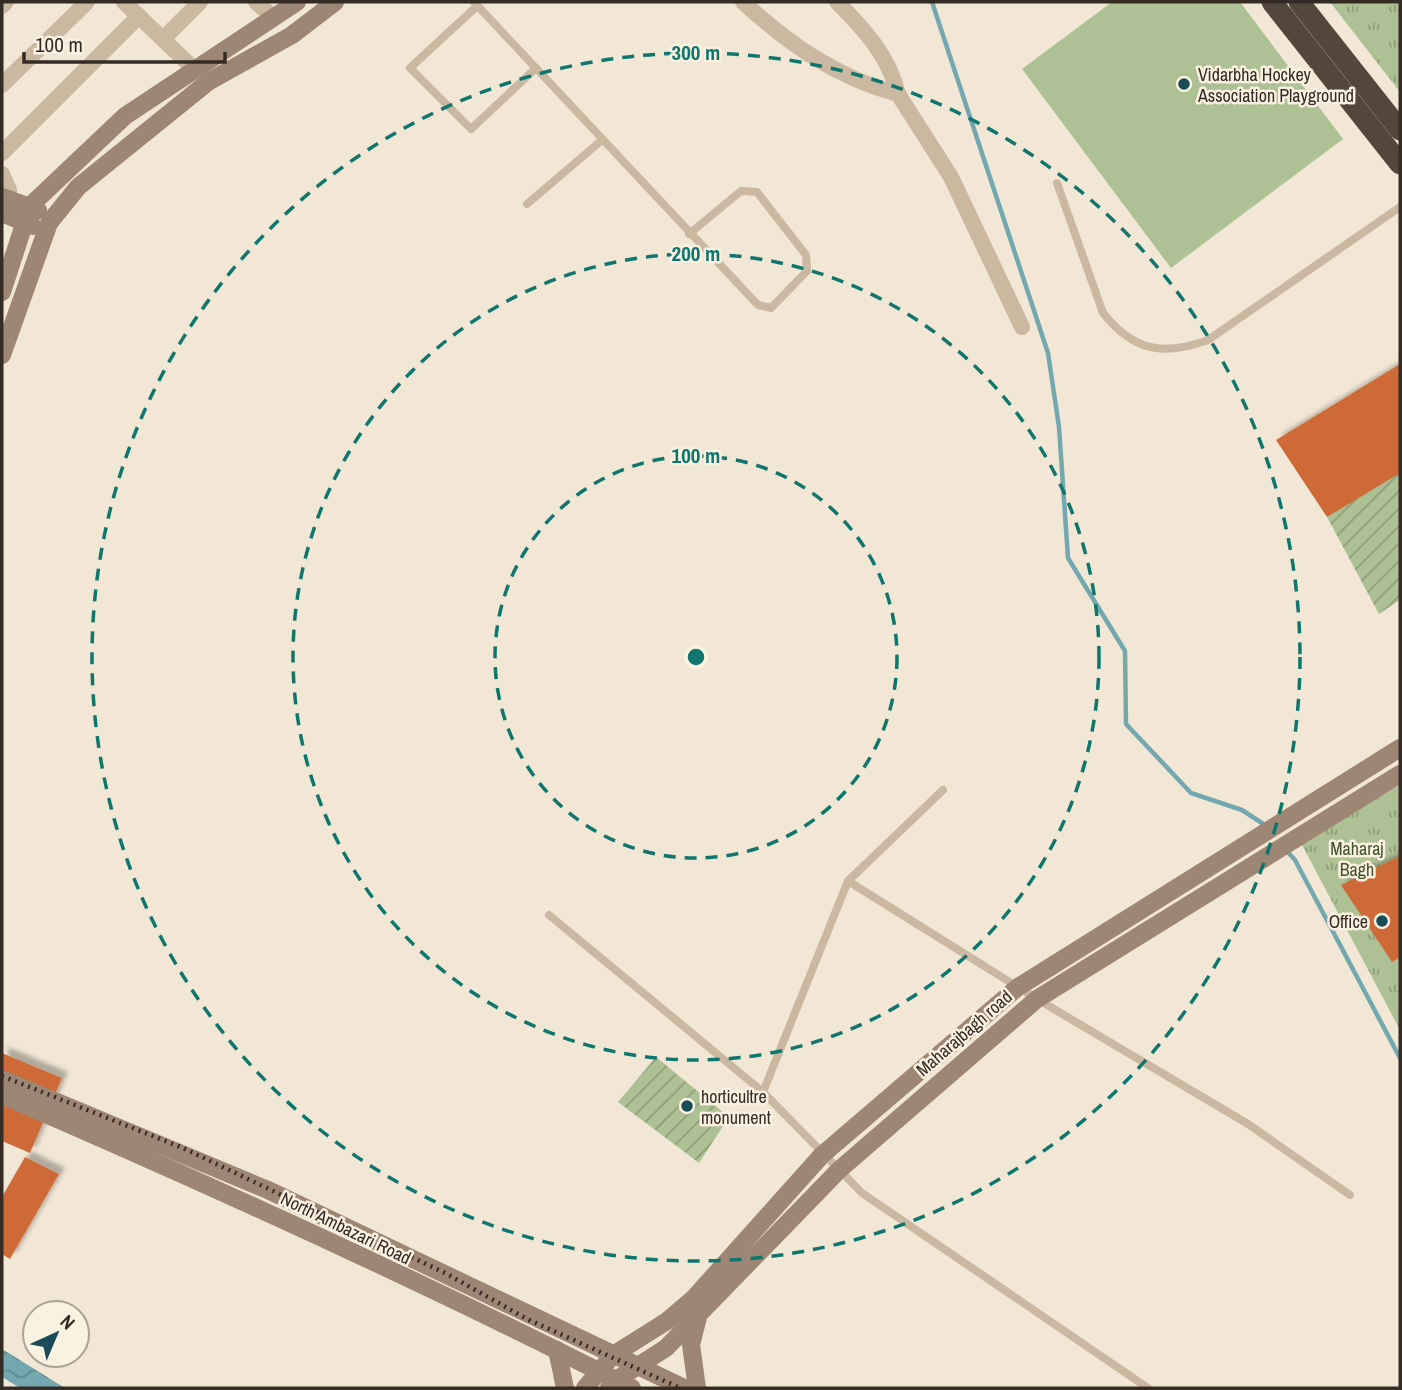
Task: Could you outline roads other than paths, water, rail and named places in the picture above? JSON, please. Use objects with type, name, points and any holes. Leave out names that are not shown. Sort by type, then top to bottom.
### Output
[{"type":"highway","points":[[1272,2],[1400,164]]},
{"type":"highway","points":[[1299,2],[1400,130]]},
{"type":"main road","points":[[2,292],[26,214],[125,116],[297,2]]},
{"type":"main road","points":[[2,355],[50,224],[78,187],[198,91],[292,35],[335,2]]},
{"type":"main road","points":[[4,206],[50,224]]},
{"type":"main road","name":"Maharajbagh road","points":[[585,1388],[612,1356],[667,1321],[694,1298],[822,1155],[1018,987],[1240,845],[1400,748]]},
{"type":"main road","name":"Maharajbagh road","points":[[619,1386],[637,1366],[666,1348],[698,1317],[839,1170],[1037,999],[1400,774]]},
{"type":"main road","name":"North Ambazari Road","points":[[2,1079],[268,1190],[684,1388]]},
{"type":"main road","name":"North Ambazari Road","points":[[2,1095],[250,1203],[426,1288],[505,1322],[599,1371],[619,1386]]},
{"type":"main road","points":[[697,1388],[691,1345],[698,1317]]},
{"type":"main road","points":[[557,1350],[565,1388]]},
{"type":"street","points":[[2,6],[6,2]]},
{"type":"street","points":[[2,85],[87,2]]},
{"type":"street","points":[[124,2],[195,70]]},
{"type":"street","points":[[256,2],[274,18]]},
{"type":"street","points":[[743,2],[783,39],[834,70],[868,86],[898,94]]},
{"type":"street","points":[[837,2],[867,32],[893,75],[898,94],[951,177],[1022,327]]},
{"type":"street","points":[[163,39],[195,4]]},
{"type":"street","points":[[2,153],[139,16]]},
{"type":"street","points":[[2,174],[9,190],[4,206]]},
{"type":"lane","points":[[536,68],[471,129],[410,68],[476,4],[536,68],[689,234],[758,305],[771,308],[807,271],[806,255],[757,192],[741,191],[689,234]]},
{"type":"lane","points":[[527,204],[602,140]]},
{"type":"lane","points":[[1057,183],[1103,313],[1115,328],[1156,349],[1180,350],[1208,340],[1400,207]]},
{"type":"lane","points":[[763,1092],[848,881],[943,790]]},
{"type":"lane","points":[[848,881],[1037,999],[1248,1124],[1350,1195]]},
{"type":"lane","points":[[549,915],[763,1092],[862,1194],[1148,1388]]},
{"type":"water","points":[[2,1349],[21,1361],[21,1369],[34,1369],[65,1388],[20,1388],[2,1377]]},
{"type":"waterway","points":[[932,2],[1048,353],[1059,427],[1068,558],[1125,651],[1126,724],[1191,793],[1242,810],[1268,827]]},
{"type":"waterway","points":[[1285,849],[1295,860],[1400,1058]]},
{"type":"railway","points":[[2,1076],[183,1148],[447,1274],[527,1319],[680,1388]]},
{"type":"place","name":"Vidarbha Hockey Association Playground","points":[[1184,84]]},
{"type":"place","name":"Office","points":[[1382,921]]},
{"type":"place","name":"horticultre monument","points":[[687,1106]]},
{"type":"park label","name":"Maharaj Bagh","points":[[1357,858]]}]
